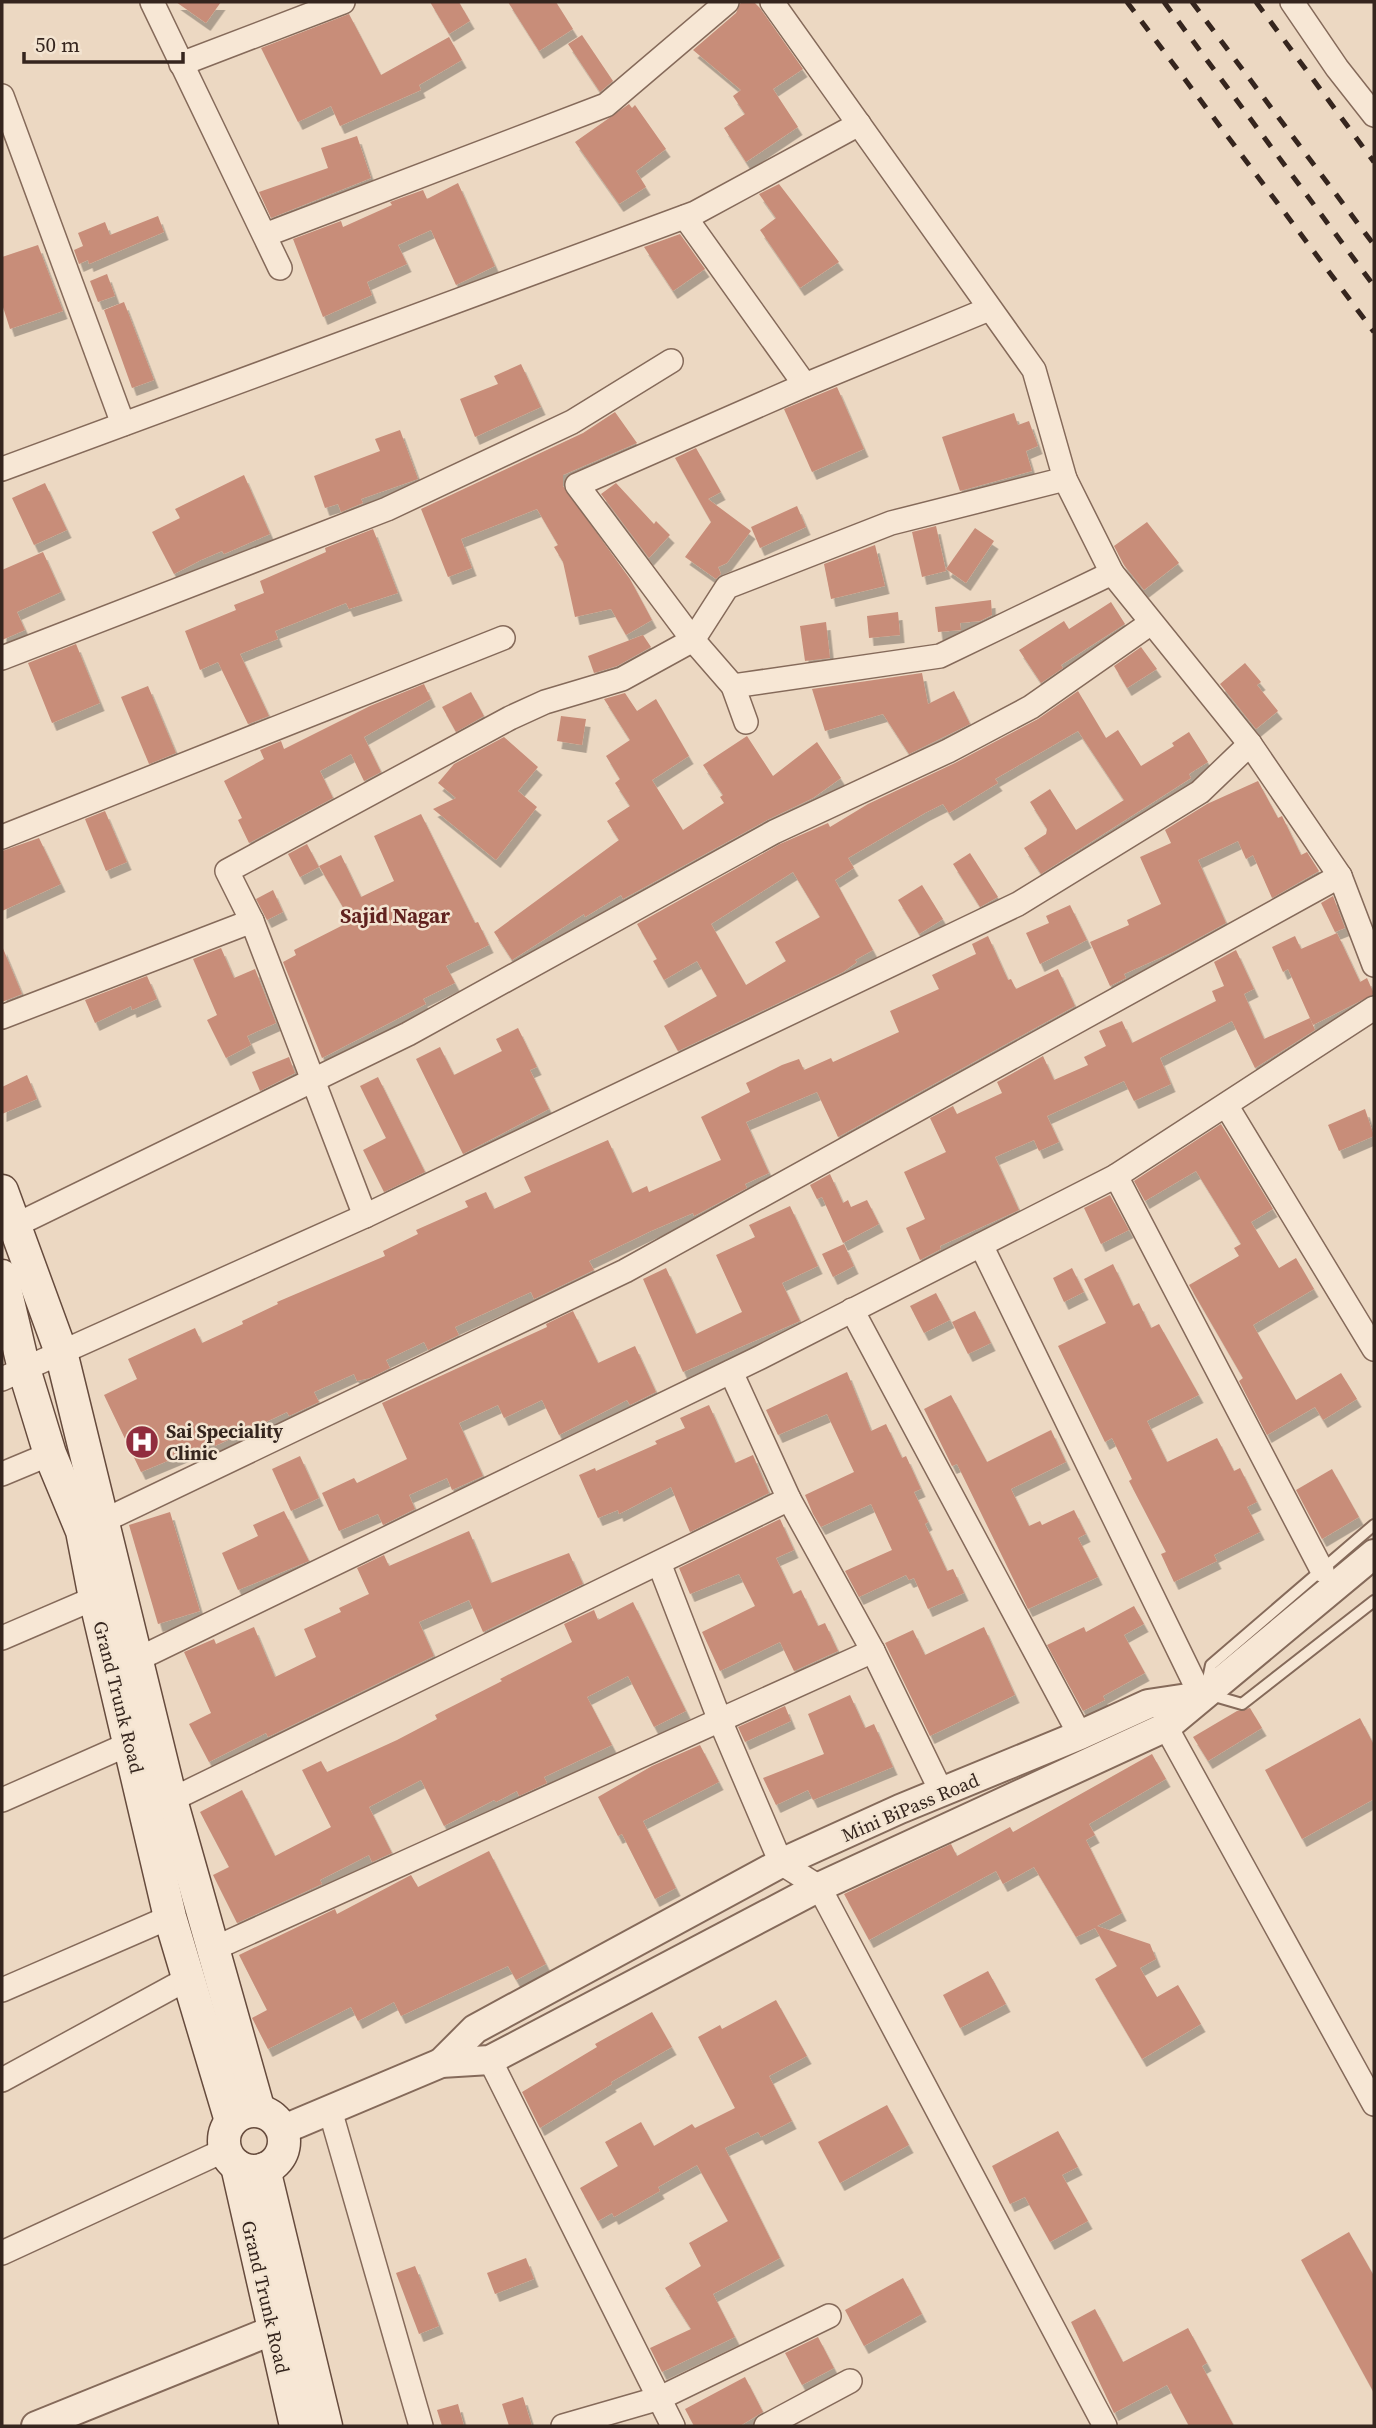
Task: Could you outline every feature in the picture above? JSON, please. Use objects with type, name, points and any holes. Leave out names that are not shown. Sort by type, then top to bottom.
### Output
[{"type":"main road","points":[[2,1191],[61,1352],[171,1800],[213,1949],[285,2324],[326,2426]]},
{"type":"main road","name":"Grand Trunk Road","points":[[2,1276],[13,1374],[82,1531],[95,1598],[170,1917],[189,1978],[250,2141]]},
{"type":"main road","name":"Grand Trunk Road","points":[[285,2324],[296,2426]]},
{"type":"street","points":[[152,2],[280,268]]},
{"type":"street","points":[[181,64],[343,2]]},
{"type":"street","points":[[265,235],[606,106],[727,2]]},
{"type":"street","points":[[772,2],[1034,370],[1065,479],[1112,573],[1250,744],[1340,876],[1374,965]]},
{"type":"street","points":[[1292,2],[1336,68],[1374,116]]},
{"type":"street","points":[[2,96],[123,424]]},
{"type":"street","points":[[2,469],[685,217],[859,124]]},
{"type":"street","points":[[685,217],[805,385]]},
{"type":"street","points":[[746,722],[733,686],[692,640],[577,485],[805,385],[989,309]]},
{"type":"street","points":[[2,658],[387,509],[572,422],[671,361]]},
{"type":"street","points":[[365,1216],[252,921],[227,871],[510,718],[545,702],[622,679],[692,640],[727,587],[891,523],[1065,479]]},
{"type":"street","points":[[733,686],[940,656],[1112,573]]},
{"type":"street","points":[[16,1225],[408,1034],[774,832],[948,751],[1031,707],[1151,623]]},
{"type":"street","points":[[2,837],[503,638]]},
{"type":"street","points":[[13,1374],[365,1216],[1018,904],[1200,792],[1250,744]]},
{"type":"street","points":[[103,1521],[625,1271],[1340,876]]},
{"type":"street","points":[[2,1017],[252,921]]},
{"type":"street","points":[[136,1660],[731,1372],[1116,1176],[1374,1008]]},
{"type":"street","points":[[1226,1105],[1374,1349]]},
{"type":"street","points":[[1116,1176],[1322,1570]]},
{"type":"street","points":[[981,1245],[1203,1695]]},
{"type":"street","points":[[852,1311],[1080,1735]]},
{"type":"street","points":[[731,1372],[789,1499],[873,1651],[942,1793]]},
{"type":"street","points":[[2,1474],[50,1454]]},
{"type":"street","points":[[171,1800],[789,1499]]},
{"type":"street","points":[[2,2253],[250,2141],[440,2063],[490,2060],[819,1887],[1166,1727],[1374,1554]]},
{"type":"street","points":[[659,1563],[719,1718],[781,1863],[819,1887],[1105,2426]]},
{"type":"street","points":[[2,1637],[95,1598]]},
{"type":"street","points":[[213,1949],[719,1718],[873,1651]]},
{"type":"street","name":"Mini BiPass Road","points":[[440,2063],[475,2029],[781,1863],[1148,1704],[1203,1695]]},
{"type":"street","points":[[1166,1727],[1374,2105]]},
{"type":"street","points":[[2,1800],[131,1743]]},
{"type":"street","points":[[2,1990],[170,1917]]},
{"type":"street","points":[[2,2080],[189,1978]]},
{"type":"street","points":[[490,2060],[673,2426]]},
{"type":"street","points":[[330,2110],[421,2426]]},
{"type":"street","points":[[563,2426],[660,2398],[829,2316]]},
{"type":"street","points":[[36,2426],[285,2324]]},
{"type":"street","points":[[766,2426],[850,2381]]},
{"type":"lane","points":[[1374,1525],[1211,1665],[1203,1695],[1242,1704],[1374,1601]]},
{"type":"building","points":[[176,2],[221,2],[206,23]]},
{"type":"building","points":[[430,2],[459,2],[470,21],[449,34]]},
{"type":"building","points":[[508,2],[556,2],[573,29],[539,51]]},
{"type":"building","points":[[741,2],[754,2],[760,8],[803,69],[773,89],[798,127],[746,162],[724,128],[745,114],[733,96],[741,90],[693,50],[736,13]]},
{"type":"building","points":[[349,14],[381,75],[449,37],[462,60],[419,85],[421,90],[340,126],[331,106],[298,122],[261,48]]},
{"type":"building","points":[[582,35],[613,81],[600,92],[568,44]]},
{"type":"building","points":[[629,104],[632,108],[635,105],[666,149],[636,171],[646,187],[619,204],[575,142]]},
{"type":"building","points":[[357,136],[371,178],[271,218],[259,192],[328,168],[321,148]]},
{"type":"building","points":[[458,183],[495,266],[456,285],[431,230],[398,245],[407,264],[367,282],[372,295],[323,317],[293,239],[341,221],[343,227],[392,205],[390,202],[423,190],[427,199]]},
{"type":"building","points":[[779,184],[839,262],[800,288],[760,230],[776,218],[759,194]]},
{"type":"building","points":[[158,216],[164,232],[89,264],[88,260],[79,264],[74,250],[83,246],[78,233],[105,222],[110,235]]},
{"type":"building","points":[[680,234],[705,269],[673,291],[644,247]]},
{"type":"building","points":[[38,245],[63,311],[10,329],[2,304],[2,257]]},
{"type":"building","points":[[107,274],[115,296],[98,302],[90,281]]},
{"type":"building","points":[[124,302],[154,380],[132,388],[104,310]]},
{"type":"building","points":[[521,364],[541,407],[475,437],[460,399],[498,384],[494,376]]},
{"type":"building","points":[[837,387],[864,449],[812,472],[784,409]]},
{"type":"building","points":[[615,412],[637,443],[563,475],[563,486],[630,579],[652,620],[626,635],[611,609],[575,617],[563,562],[554,547],[558,545],[537,509],[461,539],[472,568],[448,577],[421,509],[583,433]]},
{"type":"building","points":[[1014,413],[1018,425],[1029,421],[1038,446],[1026,451],[1032,471],[960,491],[942,437]]},
{"type":"building","points":[[400,430],[418,479],[361,499],[363,503],[341,512],[338,504],[325,508],[314,476],[380,451],[375,439]]},
{"type":"building","points":[[696,448],[721,492],[708,499],[751,531],[727,563],[718,567],[721,574],[716,579],[685,557],[711,522],[675,458]]},
{"type":"building","points":[[244,475],[270,534],[224,554],[222,551],[174,574],[152,532],[180,518],[175,509]]},
{"type":"building","points":[[45,483],[67,530],[34,545],[12,498]]},
{"type":"building","points":[[616,483],[654,524],[656,521],[670,535],[649,558],[601,494]]},
{"type":"building","points":[[797,506],[806,527],[760,548],[751,527]]},
{"type":"building","points":[[1147,522],[1179,563],[1144,590],[1124,565],[1114,546]]},
{"type":"building","points":[[936,526],[946,571],[922,577],[912,532]]},
{"type":"building","points":[[975,528],[994,541],[966,583],[946,569]]},
{"type":"building","points":[[373,529],[398,593],[349,609],[346,603],[275,631],[278,639],[240,654],[269,716],[248,724],[218,662],[200,670],[185,631],[236,610],[234,605],[264,593],[260,581],[326,552],[325,548]]},
{"type":"building","points":[[875,545],[885,586],[831,599],[824,564]]},
{"type":"building","points":[[43,552],[61,592],[17,612],[25,630],[2,640],[2,570]]},
{"type":"building","points":[[991,600],[992,615],[980,621],[960,623],[961,630],[938,632],[935,607]]},
{"type":"building","points":[[1111,602],[1125,624],[1061,665],[1063,668],[1041,683],[1019,650],[1064,621],[1069,629]]},
{"type":"building","points":[[898,612],[900,635],[869,638],[867,616]]},
{"type":"building","points":[[826,622],[830,658],[805,661],[800,626]]},
{"type":"building","points":[[643,635],[651,647],[617,666],[594,673],[588,656]]},
{"type":"building","points":[[76,644],[100,703],[52,723],[28,663]]},
{"type":"building","points":[[1141,647],[1157,669],[1127,688],[1114,666]]},
{"type":"building","points":[[1245,663],[1261,682],[1257,685],[1278,711],[1256,729],[1220,684]]},
{"type":"building","points":[[922,673],[928,704],[954,691],[970,724],[909,754],[883,714],[825,731],[812,689]]},
{"type":"building","points":[[424,684],[431,699],[364,737],[381,772],[364,781],[351,754],[320,771],[333,798],[249,843],[238,820],[242,818],[224,781],[264,759],[260,750],[281,741],[284,749],[370,706]]},
{"type":"building","points":[[148,686],[176,753],[149,764],[121,697]]},
{"type":"building","points":[[1078,691],[1106,738],[1118,730],[1141,766],[1174,746],[1172,743],[1189,732],[1208,762],[1189,774],[1191,778],[1041,874],[1024,848],[1046,834],[1047,829],[1030,802],[1050,789],[1076,830],[1124,800],[1078,731],[995,779],[998,783],[949,813],[943,804],[925,813],[848,858],[854,868],[835,880],[873,950],[855,960],[857,962],[843,972],[678,1051],[664,1026],[717,996],[697,961],[664,980],[653,961],[657,959],[637,924],[780,844],[828,823],[830,827],[868,804],[955,763],[1038,719]],"holes":[[[793,872],[820,917],[775,942],[786,961],[746,985],[711,924]]]},
{"type":"building","points":[[471,692],[484,716],[456,732],[442,707]]},
{"type":"building","points":[[625,693],[637,711],[656,699],[689,756],[652,780],[683,830],[724,803],[720,797],[723,795],[703,765],[747,736],[773,776],[817,742],[841,778],[813,798],[767,820],[623,899],[621,895],[585,917],[584,914],[512,960],[494,932],[619,840],[607,821],[630,806],[615,783],[620,779],[606,756],[630,740],[604,699]]},
{"type":"building","points":[[561,716],[586,719],[582,745],[557,741]]},
{"type":"building","points":[[504,737],[538,767],[518,791],[537,807],[496,860],[433,809],[456,798],[438,783],[454,764]]},
{"type":"building","points":[[1258,781],[1278,818],[1282,816],[1301,855],[1307,852],[1319,871],[1272,898],[1253,855],[1246,859],[1238,841],[1198,860],[1226,923],[1173,952],[1124,974],[1126,978],[1110,986],[1090,942],[1129,925],[1127,920],[1161,904],[1140,857],[1171,843],[1165,830],[1207,804]]},
{"type":"building","points":[[105,811],[127,862],[106,871],[85,819]]},
{"type":"building","points":[[421,814],[475,923],[478,922],[489,945],[446,966],[455,983],[423,999],[426,1004],[322,1058],[283,962],[296,955],[294,950],[351,921],[319,866],[341,855],[361,897],[394,881],[374,836]]},
{"type":"building","points":[[39,838],[61,884],[2,911],[2,851]]},
{"type":"building","points":[[307,844],[319,867],[300,877],[288,854]]},
{"type":"building","points":[[970,853],[998,897],[980,907],[953,864]]},
{"type":"building","points":[[922,885],[943,919],[919,934],[898,900]]},
{"type":"building","points":[[273,890],[283,912],[267,920],[256,899]]},
{"type":"building","points":[[1333,896],[1345,928],[1335,932],[1321,903]]},
{"type":"building","points":[[1070,905],[1087,940],[1040,964],[1026,933],[1049,923],[1046,916]]},
{"type":"building","points":[[1337,933],[1360,982],[1367,978],[1374,994],[1313,1025],[1288,969],[1283,972],[1272,947],[1295,936],[1301,949]]},
{"type":"building","points":[[988,936],[1008,980],[1011,979],[1016,989],[1058,969],[1075,1006],[838,1137],[817,1092],[746,1122],[769,1173],[745,1184],[747,1188],[694,1216],[693,1213],[589,1261],[594,1270],[534,1299],[531,1292],[455,1327],[459,1335],[428,1350],[424,1342],[386,1360],[390,1368],[370,1378],[357,1381],[354,1374],[314,1392],[319,1402],[289,1416],[287,1412],[215,1446],[213,1442],[141,1472],[104,1395],[137,1379],[128,1359],[195,1328],[202,1343],[243,1324],[242,1321],[278,1304],[277,1302],[385,1256],[383,1251],[418,1234],[416,1230],[468,1207],[465,1201],[486,1192],[494,1209],[531,1192],[524,1177],[608,1140],[632,1193],[647,1186],[649,1192],[721,1160],[701,1117],[750,1092],[746,1083],[782,1065],[799,1059],[804,1070],[831,1058],[833,1062],[899,1032],[890,1011],[939,989],[932,975],[976,954],[972,944]]},
{"type":"building","points":[[2,946],[22,994],[2,1002]]},
{"type":"building","points":[[221,948],[234,978],[255,969],[276,1023],[247,1036],[251,1045],[226,1058],[207,1020],[217,1015],[193,959]]},
{"type":"building","points":[[1236,950],[1254,989],[1244,994],[1264,1039],[1310,1018],[1315,1030],[1255,1068],[1232,1021],[1160,1058],[1171,1084],[1134,1101],[1124,1081],[1047,1116],[1059,1142],[1039,1151],[1034,1140],[995,1157],[1019,1210],[940,1246],[941,1249],[920,1260],[906,1228],[925,1219],[904,1172],[946,1152],[930,1118],[953,1106],[957,1114],[1002,1093],[997,1082],[1043,1056],[1054,1080],[1088,1065],[1084,1057],[1106,1046],[1099,1031],[1122,1021],[1132,1043],[1216,1001],[1212,991],[1224,986],[1214,962]]},
{"type":"building","points":[[147,976],[157,999],[132,1010],[131,1006],[95,1023],[85,1000]]},
{"type":"building","points":[[518,1028],[537,1067],[530,1070],[549,1109],[463,1154],[416,1059],[440,1047],[454,1075],[502,1051],[496,1039]]},
{"type":"building","points":[[289,1057],[295,1073],[260,1091],[252,1072]]},
{"type":"building","points":[[27,1075],[37,1099],[2,1114],[2,1087]]},
{"type":"building","points":[[378,1077],[425,1172],[384,1192],[363,1150],[386,1138],[360,1086]]},
{"type":"building","points":[[1365,1109],[1374,1136],[1339,1151],[1328,1125]]},
{"type":"building","points":[[1221,1124],[1273,1209],[1251,1222],[1279,1268],[1296,1258],[1314,1289],[1253,1325],[1296,1400],[1341,1373],[1357,1399],[1323,1420],[1315,1407],[1267,1435],[1239,1381],[1243,1378],[1189,1285],[1239,1256],[1234,1248],[1241,1244],[1196,1171],[1145,1201],[1134,1181]]},
{"type":"building","points":[[830,1174],[843,1203],[848,1200],[851,1207],[867,1200],[879,1224],[843,1243],[822,1197],[817,1199],[810,1185]]},
{"type":"building","points":[[1110,1195],[1129,1230],[1101,1244],[1084,1208]]},
{"type":"building","points":[[790,1206],[818,1266],[782,1283],[800,1321],[683,1372],[643,1279],[666,1268],[696,1334],[742,1312],[716,1255],[755,1237],[749,1225]]},
{"type":"building","points":[[844,1244],[854,1266],[833,1277],[822,1254]]},
{"type":"building","points":[[1113,1264],[1133,1306],[1139,1303],[1151,1328],[1159,1324],[1199,1395],[1147,1421],[1167,1462],[1217,1438],[1234,1471],[1240,1468],[1257,1502],[1247,1507],[1260,1532],[1214,1555],[1217,1561],[1174,1582],[1161,1554],[1166,1552],[1129,1481],[1132,1479],[1112,1438],[1105,1442],[1058,1346],[1106,1323],[1084,1279]]},
{"type":"building","points":[[1072,1268],[1084,1292],[1064,1302],[1053,1278]]},
{"type":"building","points":[[936,1293],[950,1320],[924,1333],[910,1306]]},
{"type":"building","points":[[573,1311],[598,1363],[635,1346],[656,1392],[630,1405],[627,1400],[559,1435],[542,1400],[504,1418],[498,1405],[459,1423],[483,1476],[452,1490],[447,1478],[409,1495],[415,1509],[383,1525],[378,1514],[339,1531],[322,1493],[354,1478],[357,1483],[407,1459],[382,1403],[547,1327],[546,1324]]},
{"type":"building","points":[[975,1311],[991,1343],[968,1354],[952,1322]]},
{"type":"building","points":[[847,1372],[871,1431],[886,1424],[902,1458],[906,1456],[921,1489],[914,1492],[928,1522],[925,1524],[947,1571],[953,1569],[964,1593],[928,1609],[914,1578],[909,1580],[906,1575],[859,1597],[845,1571],[892,1550],[871,1504],[821,1527],[813,1514],[805,1495],[854,1472],[827,1414],[778,1435],[766,1410]]},
{"type":"building","points":[[951,1395],[987,1462],[1051,1430],[1066,1462],[1011,1489],[1029,1526],[1040,1521],[1042,1525],[1074,1510],[1086,1534],[1078,1538],[1098,1577],[1028,1609],[957,1464],[952,1466],[924,1409]]},
{"type":"building","points":[[709,1405],[735,1463],[753,1455],[769,1493],[690,1532],[671,1487],[619,1514],[618,1510],[598,1518],[579,1475],[595,1468],[596,1471],[657,1444],[655,1441],[685,1428],[680,1418]]},
{"type":"building","points":[[300,1456],[319,1498],[291,1511],[272,1469]]},
{"type":"building","points":[[1332,1469],[1359,1517],[1322,1539],[1296,1490]]},
{"type":"building","points":[[284,1511],[309,1561],[238,1590],[222,1553],[258,1536],[253,1525]]},
{"type":"building","points":[[170,1512],[200,1611],[158,1624],[129,1525]]},
{"type":"building","points":[[780,1519],[794,1550],[776,1558],[793,1594],[801,1590],[818,1626],[825,1623],[838,1651],[794,1671],[780,1642],[720,1671],[702,1632],[755,1606],[739,1574],[690,1594],[679,1568]]},
{"type":"building","points":[[469,1531],[491,1583],[569,1553],[583,1584],[483,1632],[469,1600],[419,1622],[434,1656],[268,1737],[266,1733],[209,1762],[189,1724],[211,1713],[184,1652],[214,1639],[216,1644],[254,1627],[275,1677],[316,1657],[304,1629],[341,1612],[339,1608],[369,1594],[357,1568],[384,1555],[389,1566]]},
{"type":"building","points":[[633,1602],[686,1711],[654,1727],[628,1676],[587,1697],[612,1745],[544,1777],[547,1783],[519,1796],[517,1791],[496,1802],[494,1800],[444,1826],[421,1780],[369,1807],[392,1853],[372,1862],[369,1855],[320,1880],[322,1884],[237,1923],[213,1875],[229,1867],[200,1812],[242,1790],[275,1856],[331,1827],[302,1770],[321,1761],[327,1772],[397,1740],[437,1719],[435,1715],[572,1642],[564,1624],[594,1610],[598,1620]]},
{"type":"building","points":[[1134,1606],[1144,1624],[1124,1635],[1145,1673],[1103,1696],[1105,1700],[1083,1711],[1047,1645],[1084,1627],[1086,1632]]},
{"type":"building","points":[[984,1627],[1015,1695],[930,1736],[885,1643],[913,1630],[925,1655]]},
{"type":"building","points":[[850,1695],[865,1728],[874,1724],[893,1767],[813,1800],[808,1790],[776,1805],[763,1778],[824,1754],[808,1714]]},
{"type":"building","points":[[785,1706],[791,1721],[745,1742],[738,1727]]},
{"type":"building","points":[[1250,1708],[1262,1728],[1208,1761],[1193,1737],[1237,1711]]},
{"type":"building","points":[[1360,1718],[1374,1745],[1374,1799],[1302,1839],[1265,1770]]},
{"type":"building","points":[[700,1745],[719,1782],[643,1821],[676,1888],[655,1899],[622,1834],[618,1836],[598,1797],[652,1766]]},
{"type":"building","points":[[1152,1754],[1166,1779],[1089,1824],[1095,1835],[1086,1840],[1122,1913],[1097,1926],[1150,1944],[1156,1959],[1140,1968],[1157,1997],[1178,1985],[1201,2024],[1142,2059],[1095,1979],[1117,1966],[1095,1928],[1076,1937],[1034,1867],[1003,1884],[996,1871],[869,1940],[844,1894],[951,1844],[957,1856],[1010,1827],[1013,1832]]},
{"type":"building","points":[[489,1851],[546,1964],[516,1980],[508,1966],[401,2016],[394,2002],[358,2021],[351,2007],[268,2049],[252,2018],[267,2010],[239,1955],[335,1909],[337,1914],[411,1875],[418,1887]]},
{"type":"building","points":[[988,1971],[1006,2004],[960,2028],[943,1995]]},
{"type":"building","points":[[776,2000],[807,2056],[769,2076],[792,2121],[761,2137],[758,2132],[725,2148],[780,2258],[713,2294],[735,2337],[662,2372],[650,2348],[691,2329],[665,2288],[701,2266],[689,2243],[728,2221],[697,2165],[658,2187],[660,2191],[614,2217],[612,2213],[598,2221],[580,2188],[618,2166],[605,2142],[641,2122],[654,2146],[692,2124],[695,2128],[735,2108],[698,2037],[720,2025],[722,2029]]},
{"type":"building","points":[[652,2012],[672,2047],[540,2128],[522,2092],[597,2047],[595,2044]]},
{"type":"building","points":[[887,2105],[909,2145],[840,2183],[818,2142]]},
{"type":"building","points":[[1058,2131],[1078,2167],[1062,2175],[1088,2221],[1050,2242],[1025,2197],[1010,2204],[992,2166]]},
{"type":"building","points":[[1349,2232],[1374,2276],[1374,2393],[1301,2260]]},
{"type":"building","points":[[526,2258],[534,2279],[495,2294],[487,2273]]},
{"type":"building","points":[[415,2266],[439,2326],[419,2334],[396,2273]]},
{"type":"building","points":[[903,2278],[922,2314],[864,2346],[845,2310]]},
{"type":"building","points":[[1095,2309],[1123,2362],[1188,2328],[1207,2363],[1202,2366],[1234,2426],[1189,2426],[1167,2385],[1114,2413],[1071,2322]]},
{"type":"building","points":[[818,2337],[834,2368],[802,2385],[785,2353]]},
{"type":"building","points":[[745,2377],[763,2412],[740,2426],[694,2426],[685,2409]]},
{"type":"building","points":[[523,2397],[532,2426],[509,2426],[502,2404]]},
{"type":"building","points":[[458,2404],[464,2426],[442,2426],[437,2410]]},
{"type":"railway","points":[[1127,2],[1374,332]]},
{"type":"railway","points":[[1164,2],[1374,286]]},
{"type":"railway","points":[[1192,2],[1374,245]]},
{"type":"railway","points":[[1256,2],[1374,162]]},
{"type":"place","name":"Sai Speciality Clinic","points":[[142,1442]]},
{"type":"district","name":"Sajid Nagar","points":[[395,916]]}]
